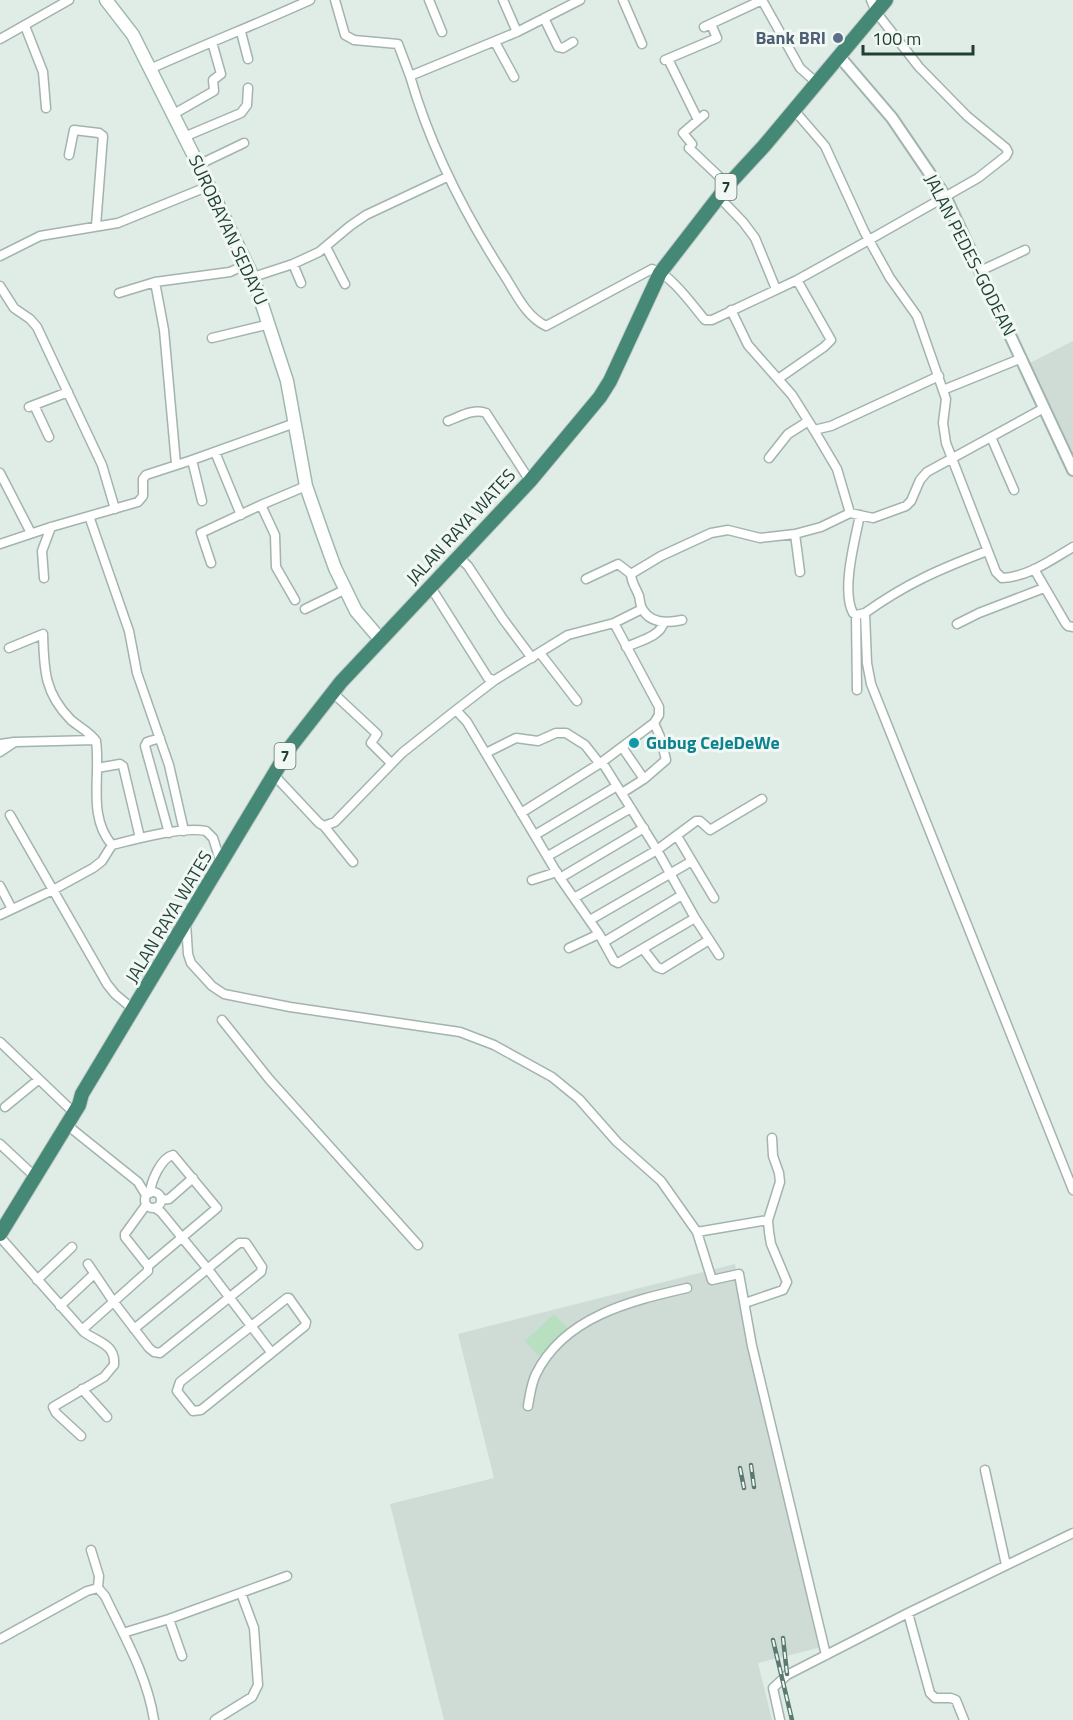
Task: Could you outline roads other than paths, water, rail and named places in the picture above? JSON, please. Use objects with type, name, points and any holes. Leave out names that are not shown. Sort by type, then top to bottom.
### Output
[{"type":"highway","name":"JALAN RAYA WATES","points":[[0,1236],[67,1125],[82,1094],[291,746],[332,692],[530,480],[600,397],[610,381],[660,273],[728,185],[840,56],[873,6],[886,0]]},
{"type":"highway","name":"JALAN RAYA WATES","points":[[0,1221],[68,1107],[82,1094]]},
{"type":"main road","name":"SUROBAYAN SEDAYU","points":[[106,0],[132,35],[253,277],[287,381],[306,486],[334,568],[356,611],[381,639]]},
{"type":"street","points":[[0,39],[69,0]]},
{"type":"street","points":[[150,69],[241,32],[310,0]]},
{"type":"street","points":[[335,0],[345,35],[354,39],[398,44],[401,47],[447,177],[473,226],[530,316],[546,326],[655,269],[667,277],[705,320],[712,320],[797,280],[869,240],[978,178],[1006,156],[1008,152],[931,80],[873,6]]},
{"type":"street","points":[[429,0],[442,32]]},
{"type":"street","points":[[503,0],[517,32]]},
{"type":"street","points":[[410,76],[495,42],[580,0]]},
{"type":"street","points":[[623,0],[642,44]]},
{"type":"street","points":[[728,185],[689,147],[692,144],[683,133],[701,118],[666,59],[717,39],[707,26],[762,0],[800,68],[817,83]]},
{"type":"street","points":[[544,18],[558,47],[563,48],[573,42]]},
{"type":"street","points":[[25,26],[43,72],[46,108]]},
{"type":"street","points":[[241,32],[248,59]]},
{"type":"street","points":[[172,115],[214,92],[213,80],[221,74],[212,42]]},
{"type":"street","points":[[495,42],[514,77]]},
{"type":"street","name":"JALAN PEDES-GODEAN","points":[[840,56],[892,118],[945,196],[1073,470]]},
{"type":"street","points":[[184,138],[241,113],[247,105],[248,88]]},
{"type":"street","points":[[794,110],[825,146],[869,240],[916,316],[946,399],[944,434],[996,572],[1002,578],[1013,578],[1073,547]]},
{"type":"street","points":[[184,138],[214,127],[217,128],[219,134]]},
{"type":"street","points":[[69,155],[74,130],[99,133],[102,136],[96,226]]},
{"type":"street","points":[[198,165],[226,147],[244,143]]},
{"type":"street","points":[[253,277],[293,264],[326,247],[366,215],[447,177]]},
{"type":"street","points":[[0,256],[47,233],[124,221],[209,186]]},
{"type":"street","points":[[719,197],[755,238],[776,289]]},
{"type":"street","points":[[326,247],[345,284]]},
{"type":"street","points":[[980,271],[1026,250]]},
{"type":"street","points":[[119,293],[155,282],[224,273],[247,264]]},
{"type":"street","points":[[293,264],[301,283]]},
{"type":"street","points":[[778,379],[831,340],[797,280]]},
{"type":"street","points":[[155,282],[164,330],[176,465]]},
{"type":"street","points":[[0,285],[14,309],[35,322],[105,471],[115,509]]},
{"type":"street","points":[[731,310],[748,345],[802,410],[807,422],[837,469],[850,513]]},
{"type":"street","points":[[212,338],[270,324]]},
{"type":"street","points":[[943,390],[1022,358]]},
{"type":"street","points":[[814,430],[831,426],[939,376]]},
{"type":"street","points":[[49,437],[32,406],[68,392]]},
{"type":"street","points":[[631,574],[661,556],[711,533],[728,530],[760,538],[795,534],[821,527],[850,513],[873,518],[906,506],[912,501],[920,480],[927,472],[1044,408]]},
{"type":"street","points":[[448,421],[474,411],[486,413],[530,480]]},
{"type":"street","points":[[769,458],[788,434],[807,422]]},
{"type":"street","points":[[0,544],[142,499],[143,479],[146,475],[295,423]]},
{"type":"street","points":[[991,437],[1014,490]]},
{"type":"street","points":[[215,452],[241,515]]},
{"type":"street","points":[[192,460],[202,501]]},
{"type":"street","points":[[0,473],[31,533]]},
{"type":"street","points":[[211,563],[201,533],[306,486]]},
{"type":"street","points":[[261,505],[275,535],[276,567],[296,600]]},
{"type":"street","points":[[89,516],[129,631],[139,679],[169,765],[184,831]]},
{"type":"street","points":[[856,690],[856,615],[851,610],[849,589],[851,556],[860,516]]},
{"type":"street","points":[[44,578],[41,555],[51,527]]},
{"type":"street","points":[[795,534],[800,572]]},
{"type":"street","points":[[856,615],[866,613],[917,579],[987,551]]},
{"type":"street","points":[[459,557],[468,566],[503,619],[577,701]]},
{"type":"street","points":[[586,579],[618,564],[631,574],[642,609],[651,619],[664,622],[682,620]]},
{"type":"street","points":[[1034,569],[1068,627],[1073,627]]},
{"type":"street","points":[[430,586],[488,678],[495,680]]},
{"type":"street","points":[[957,624],[1044,588]]},
{"type":"street","points":[[305,609],[344,590]]},
{"type":"street","points":[[324,826],[335,822],[391,763],[495,680],[574,633],[614,623],[642,609]]},
{"type":"street","points":[[866,613],[867,663],[871,684],[924,822],[1073,1190]]},
{"type":"street","points":[[43,622],[44,674],[48,688],[64,711],[95,740],[97,808],[112,845]]},
{"type":"street","points":[[626,647],[658,633],[663,628],[664,622]]},
{"type":"street","points":[[521,813],[601,763],[654,723],[659,715],[659,707],[614,623]]},
{"type":"street","points":[[9,648],[43,634]]},
{"type":"street","points":[[332,692],[377,734],[371,742],[391,763]]},
{"type":"street","points":[[456,710],[463,716],[614,962],[643,949],[695,918]]},
{"type":"street","points":[[535,835],[619,789],[644,779],[666,760],[654,723]]},
{"type":"street","points":[[486,753],[516,738],[538,741],[560,732],[566,733],[585,745],[601,763],[644,828],[695,918],[719,955]]},
{"type":"street","points":[[160,738],[147,742],[145,746],[169,833]]},
{"type":"street","points":[[0,744],[95,740]]},
{"type":"street","points":[[0,752],[15,742]]},
{"type":"street","points":[[622,747],[644,779]]},
{"type":"street","points":[[97,768],[120,764],[123,766],[140,838]]},
{"type":"street","points":[[273,775],[324,826],[353,862]]},
{"type":"street","points":[[574,898],[657,850],[699,820],[710,830],[762,799]]},
{"type":"street","points":[[548,856],[631,808]]},
{"type":"street","points":[[10,815],[107,984],[134,1010]]},
{"type":"street","points":[[532,880],[559,875],[644,828]]},
{"type":"street","points":[[0,915],[93,868],[102,861],[112,845],[140,838],[201,830],[211,835],[222,864]]},
{"type":"street","points":[[677,836],[714,898]]},
{"type":"street","points":[[590,920],[692,861]]},
{"type":"street","points":[[0,886],[12,909]]},
{"type":"street","points":[[569,948],[601,938],[682,895]]},
{"type":"street","points":[[186,922],[188,954],[191,963],[212,986],[224,994],[290,1007],[460,1032],[494,1045],[561,1083],[586,1106],[617,1142],[661,1181],[698,1232],[712,1280],[738,1274],[752,1346],[825,1652]]},
{"type":"street","points":[[643,949],[657,967],[663,969],[709,940]]},
{"type":"street","points":[[222,1020],[269,1079],[418,1245]]},
{"type":"street","points":[[0,1042],[68,1107]]},
{"type":"street","points":[[5,1107],[39,1080]]},
{"type":"street","points":[[67,1125],[138,1182],[271,1352]]},
{"type":"street","points":[[745,1303],[783,1290],[787,1282],[771,1244],[768,1220],[780,1182],[773,1156],[772,1138]]},
{"type":"street","points":[[0,1144],[30,1172]]},
{"type":"street","points":[[82,1330],[148,1272],[148,1266],[125,1234],[152,1200],[152,1182],[165,1159],[171,1155],[217,1208],[148,1266]]},
{"type":"street","points":[[152,1200],[169,1199],[193,1178]]},
{"type":"street","points":[[698,1232],[768,1220]]},
{"type":"street","points":[[0,1236],[82,1330],[94,1340],[109,1346],[115,1360],[107,1374],[53,1407],[56,1413],[81,1436]]},
{"type":"street","points":[[88,1264],[113,1301],[134,1329],[149,1348],[160,1353],[263,1269],[246,1243],[239,1243],[134,1329]]},
{"type":"street","points":[[37,1280],[72,1248]]},
{"type":"street","points":[[60,1306],[92,1276]]},
{"type":"street","points":[[528,1406],[532,1386],[541,1366],[557,1345],[579,1325],[651,1296],[687,1288]]},
{"type":"street","points":[[289,1298],[307,1324],[271,1352],[199,1411],[193,1411],[177,1391],[180,1382],[250,1325],[284,1299],[289,1298]]},
{"type":"street","points":[[82,1389],[107,1417]]},
{"type":"street","points":[[985,1470],[1006,1565]]},
{"type":"street","points":[[780,1720],[773,1690],[774,1686],[787,1675],[825,1652],[1073,1533]]},
{"type":"street","points":[[91,1550],[99,1576],[98,1587],[105,1596],[144,1679],[154,1720]]},
{"type":"street","points":[[123,1633],[169,1619],[287,1576]]},
{"type":"street","points":[[0,1639],[98,1587]]},
{"type":"street","points":[[215,1720],[252,1697],[258,1685],[254,1628],[242,1593]]},
{"type":"street","points":[[908,1613],[930,1693],[935,1698],[956,1700],[964,1720]]},
{"type":"street","points":[[169,1619],[182,1656]]},
{"type":"railway","points":[[751,1465],[754,1487]]},
{"type":"railway","points":[[740,1468],[744,1488]]},
{"type":"railway","points":[[783,1638],[787,1674]]},
{"type":"railway","points":[[773,1640],[792,1720]]},
{"type":"place","name":"Bank BRI","points":[[838,38]]},
{"type":"place","name":"Gubug CeJeDeWe","points":[[634,743]]}]
